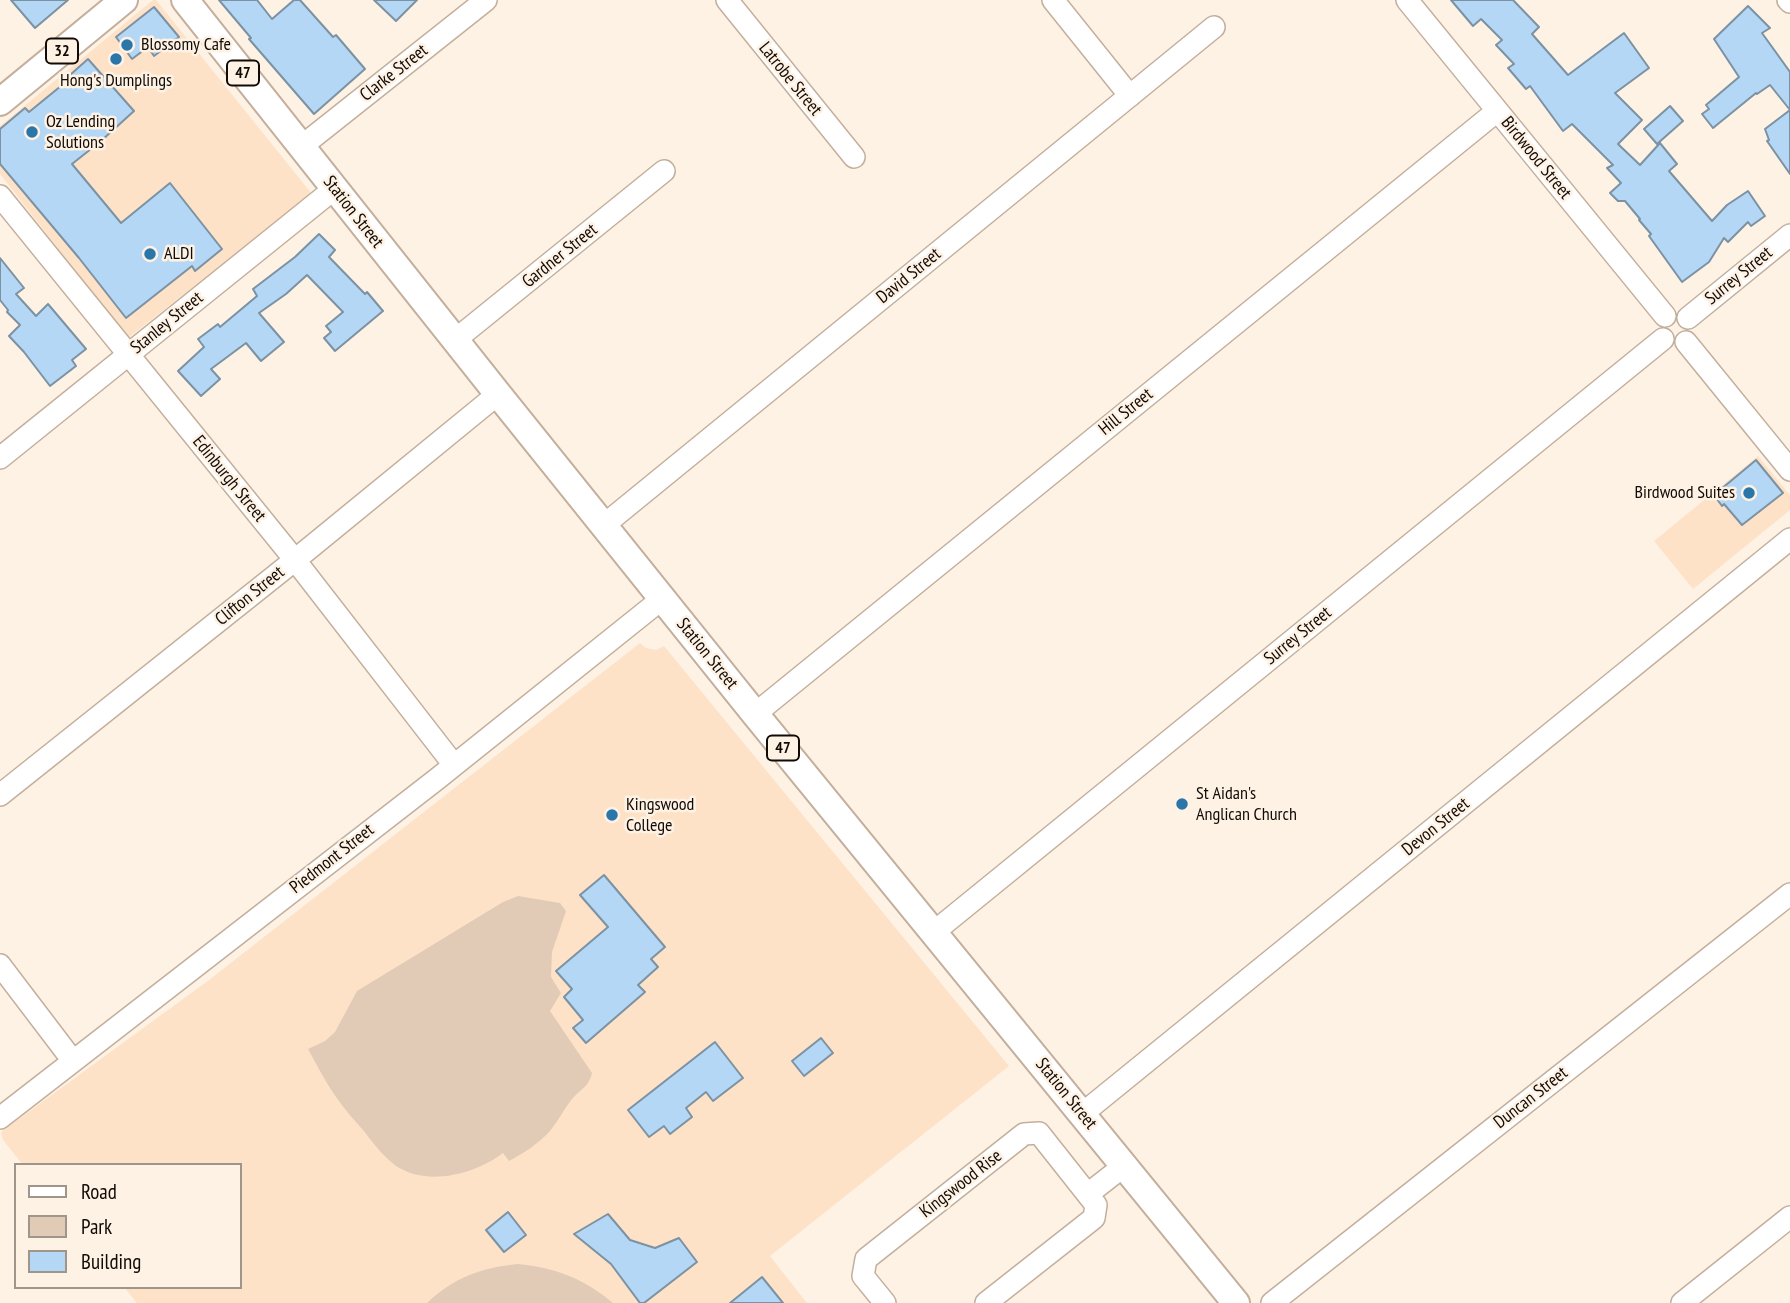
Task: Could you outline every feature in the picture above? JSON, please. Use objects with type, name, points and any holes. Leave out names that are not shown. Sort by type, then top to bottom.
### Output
[{"type":"main road","name":"32","points":[[0,102],[124,0]]},
{"type":"main road","name":"Station Street","points":[[185,0],[755,714],[1236,1303]]},
{"type":"street","name":"Clarke Street","points":[[302,146],[486,0]]},
{"type":"street","name":"Latrobe Street","points":[[727,0],[854,157]]},
{"type":"street","points":[[1053,0],[1130,96]]},
{"type":"street","name":"Birdwood Street","points":[[1407,0],[1665,316]]},
{"type":"street","name":"David Street","points":[[604,525],[1214,27]]},
{"type":"street","name":"Hill Street","points":[[755,714],[1497,111]]},
{"type":"street","name":"Gardner Street","points":[[455,340],[664,171]]},
{"type":"street","name":"Stanley Street","points":[[0,458],[334,189]]},
{"type":"street","name":"Edinburgh Street","points":[[0,196],[295,559],[454,765]]},
{"type":"street","name":"Surrey Street","points":[[1688,318],[1790,234]]},
{"type":"street","points":[[1678,313],[1688,318],[1692,332],[1686,342],[1677,346],[1663,339],[1659,327],[1665,316],[1678,313]]},
{"type":"street","name":"Surrey Street","points":[[934,932],[1663,339]]},
{"type":"street","points":[[1686,342],[1790,470]]},
{"type":"street","name":"Clifton Street","points":[[0,795],[498,394]]},
{"type":"street","name":"Devon Street","points":[[1083,1114],[1790,539]]},
{"type":"street","name":"Piedmont Street","points":[[0,1118],[454,765],[663,598]]},
{"type":"street","name":"Duncan Street","points":[[1272,1303],[1790,894]]},
{"type":"street","points":[[0,965],[73,1061]]},
{"type":"street","name":"Kingswood Rise","points":[[885,1303],[863,1276],[866,1259],[1024,1134],[1039,1133],[1088,1194]]},
{"type":"street","points":[[986,1303],[1094,1218],[1096,1205],[1088,1194],[1125,1165]]},
{"type":"street","points":[[1682,1303],[1790,1217]]},
{"type":"shaded area","points":[[156,0],[312,194],[128,338],[0,174],[0,126]]},
{"type":"shaded area","points":[[1758,456],[1790,495],[1790,510],[1693,589],[1654,541]]},
{"type":"shaded area","name":"Kingswood College","points":[[640,643],[646,648],[656,650],[664,646],[1009,1066],[770,1256],[807,1303],[137,1303],[126,1289],[242,1289],[242,1163],[21,1163],[3,1140],[1,1132],[209,980]]},
{"type":"green space","points":[[518,896],[560,903],[566,911],[552,952],[551,977],[561,993],[550,1011],[592,1073],[591,1077],[550,1131],[531,1148],[509,1161],[503,1153],[479,1167],[451,1175],[422,1176],[409,1172],[396,1166],[378,1149],[331,1089],[308,1049],[325,1041],[335,1032],[357,991],[503,902]]},
{"type":"green space","points":[[518,1264],[545,1268],[568,1276],[591,1287],[613,1303],[427,1303],[469,1275]]},
{"type":"building","points":[[11,0],[68,0],[35,28]]},
{"type":"building","points":[[219,0],[257,0],[272,19],[294,0],[300,0],[333,37],[336,35],[365,69],[314,114]]},
{"type":"building","points":[[374,0],[417,0],[396,21]]},
{"type":"building","points":[[1451,0],[1513,0],[1539,27],[1532,34],[1568,75],[1624,33],[1649,68],[1615,93],[1642,120],[1618,144],[1640,165],[1660,143],[1677,164],[1669,171],[1712,221],[1727,205],[1748,191],[1765,216],[1751,226],[1748,222],[1728,242],[1724,238],[1709,262],[1682,282],[1640,219],[1625,201],[1618,201],[1610,193],[1621,183],[1607,168],[1613,165],[1572,124],[1563,131],[1530,86],[1526,89],[1508,68],[1514,64],[1496,45],[1502,40],[1481,19],[1473,26]]},
{"type":"building","points":[[1748,6],[1770,28],[1762,33],[1790,72],[1790,110],[1770,85],[1713,128],[1702,114],[1709,109],[1706,105],[1739,77],[1714,39]]},
{"type":"building","points":[[154,7],[179,37],[154,56],[148,47],[132,59],[116,37]]},
{"type":"building","points":[[88,59],[134,111],[72,164],[121,223],[170,183],[222,249],[195,271],[192,266],[126,318],[0,164],[0,129],[25,108],[29,112],[72,77],[70,75]]},
{"type":"building","points":[[1670,106],[1683,121],[1657,144],[1644,129]]},
{"type":"building","points":[[1790,110],[1790,174],[1767,141],[1769,140],[1765,129]]},
{"type":"building","points":[[319,234],[335,250],[329,257],[365,294],[367,292],[383,311],[335,351],[324,338],[331,332],[326,326],[343,312],[307,275],[259,313],[284,342],[261,361],[246,343],[211,369],[220,379],[201,396],[178,371],[204,347],[198,339],[218,324],[220,327],[257,296],[253,289],[295,257]]},
{"type":"building","points":[[0,258],[24,288],[16,294],[36,316],[48,304],[86,349],[72,360],[76,366],[50,386],[9,336],[20,325],[0,300]]},
{"type":"building","points":[[1756,460],[1783,493],[1742,525],[1714,495]]},
{"type":"building","points":[[604,875],[665,947],[651,959],[658,967],[638,985],[645,992],[586,1043],[573,1028],[583,1020],[564,997],[572,989],[556,971],[608,927],[580,895]]},
{"type":"building","points":[[821,1038],[833,1053],[804,1076],[792,1061]]},
{"type":"building","points":[[715,1042],[743,1078],[713,1101],[706,1092],[686,1108],[692,1117],[670,1134],[664,1126],[649,1137],[628,1110]]},
{"type":"building","points":[[508,1212],[526,1235],[504,1252],[486,1230]]},
{"type":"building","points":[[608,1214],[630,1240],[655,1248],[679,1238],[697,1262],[644,1303],[640,1303],[611,1264],[574,1234]]},
{"type":"building","points":[[762,1277],[783,1303],[730,1303]]},
{"type":"place","name":"Blossomy Cafe","points":[[127,45]]},
{"type":"place","name":"Hong's Dumplings","points":[[116,59]]},
{"type":"place","name":"Oz Lending Solutions","points":[[32,132]]},
{"type":"place","name":"ALDI","points":[[150,254]]},
{"type":"place","name":"Birdwood Suites","points":[[1749,493]]},
{"type":"place","name":"St Aidan's Anglican Church","points":[[1182,804]]},
{"type":"place","name":"Kingswood College","points":[[612,815]]}]
